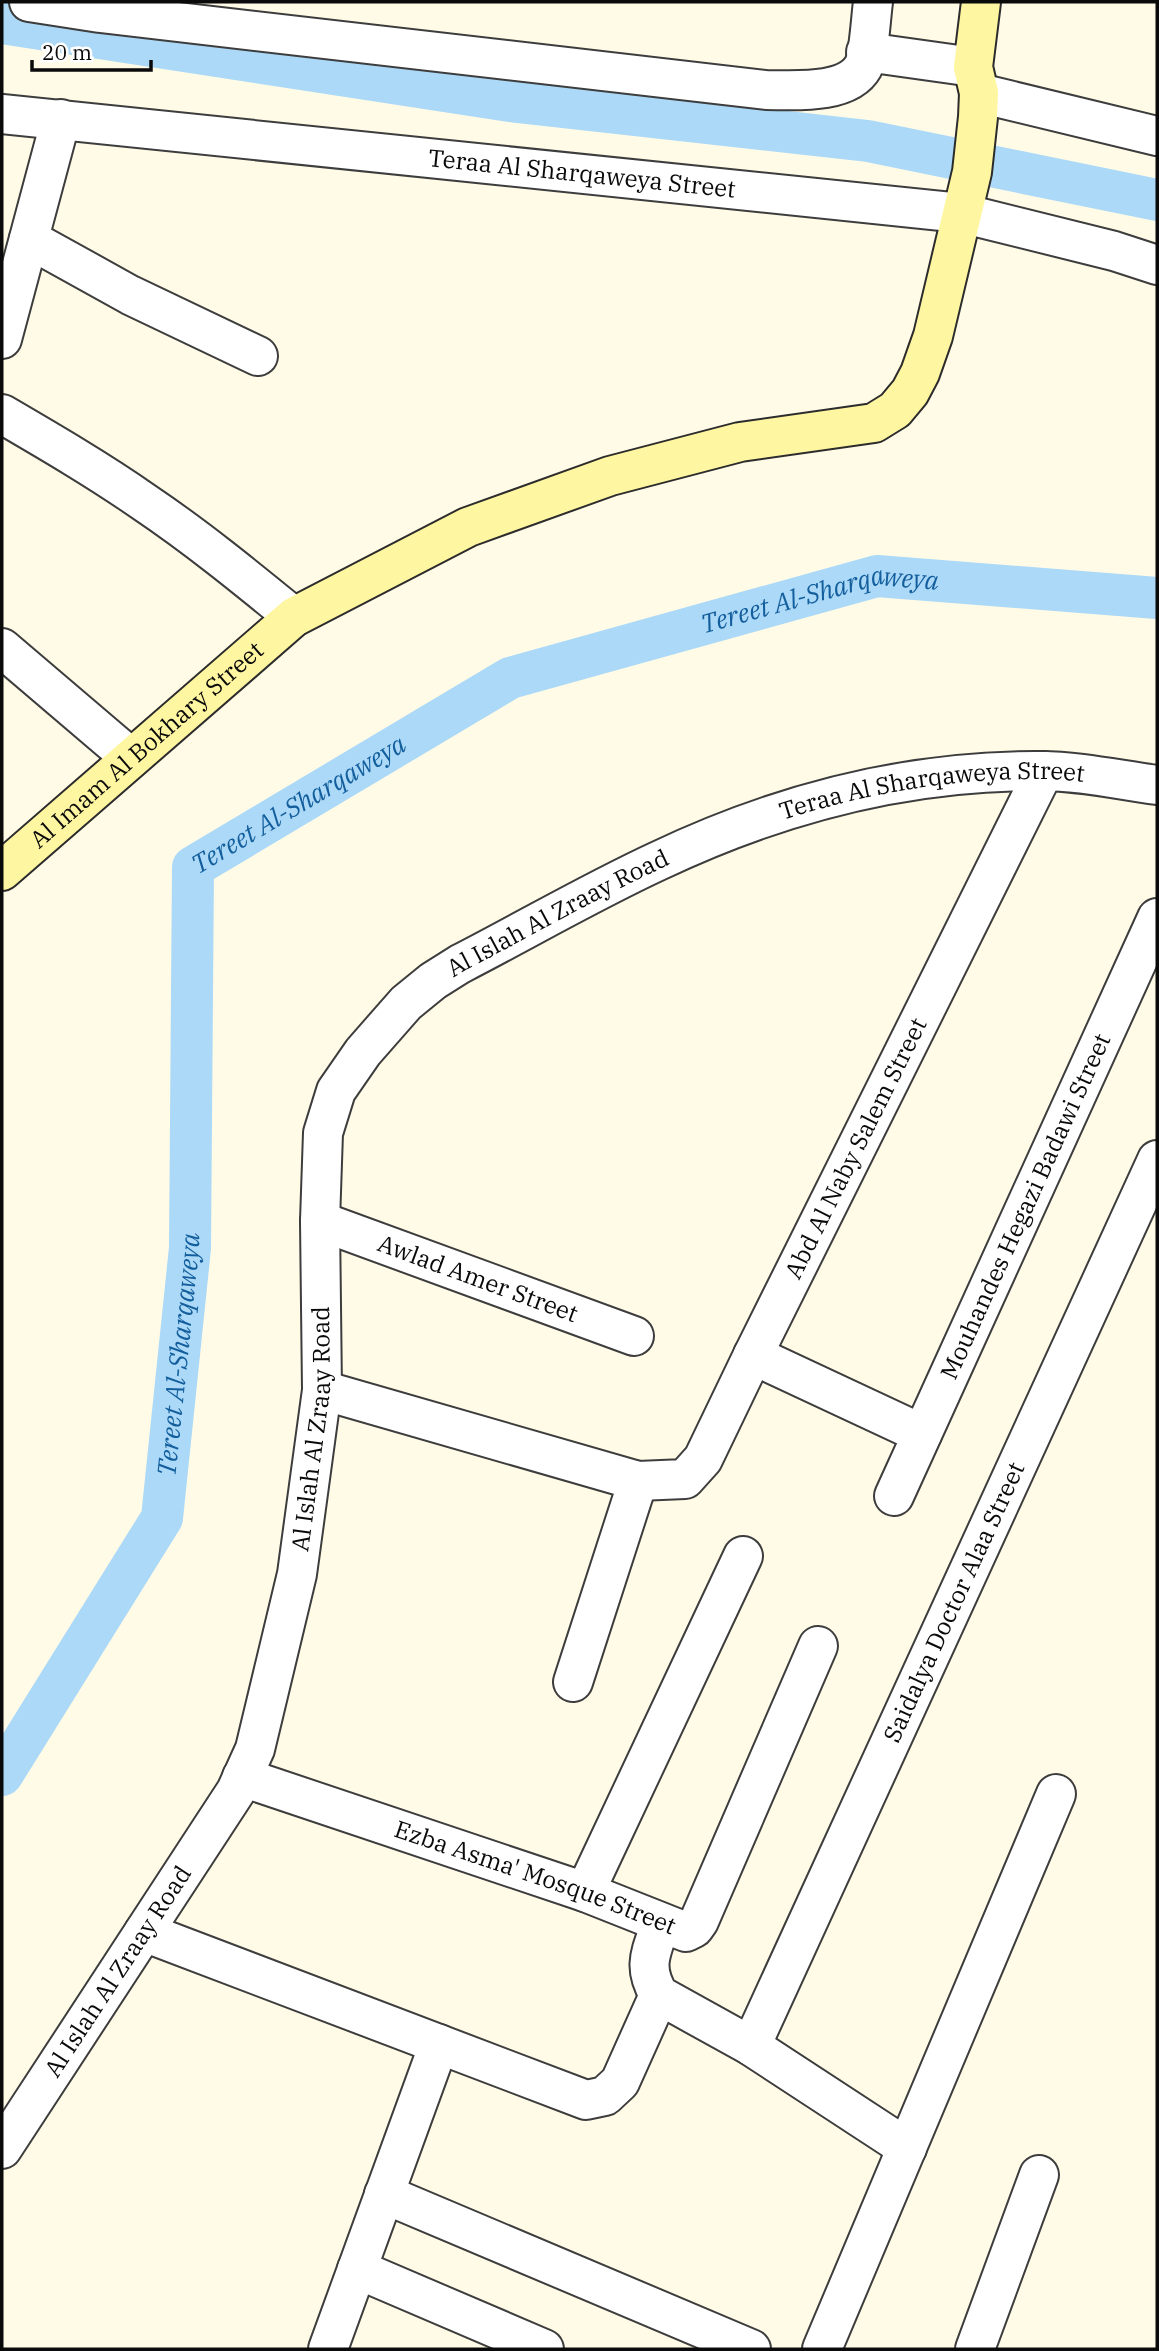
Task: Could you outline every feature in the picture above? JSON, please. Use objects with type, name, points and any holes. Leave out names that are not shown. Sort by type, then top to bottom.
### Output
[{"type":"street","points":[[29,2],[100,13],[766,90],[804,91],[829,87],[852,79],[877,53],[873,2]]},
{"type":"street","points":[[968,85],[981,2]]},
{"type":"street","points":[[877,53],[968,85],[1157,136]]},
{"type":"street","name":"Al Imam Al Bokhary Street","points":[[2,871],[293,617],[468,527],[610,476],[740,442],[874,423],[895,410],[910,392],[920,373],[933,336],[972,172],[968,85]]},
{"type":"street","name":"Teraa Al Sharqaweya Street","points":[[2,114],[961,213],[1114,251],[1157,265]]},
{"type":"street","points":[[2,340],[61,120]]},
{"type":"street","points":[[29,239],[130,295],[258,356]]},
{"type":"street","points":[[2,414],[144,502],[220,557],[293,617]]},
{"type":"street","points":[[2,648],[131,758]]},
{"type":"street","name":"Teraa Al Sharqaweya Street","points":[[711,839],[791,808],[874,786],[958,774],[1044,771],[1157,785]]},
{"type":"street","name":"Abd Al Naby Salem Street","points":[[322,1390],[638,1481],[685,1479],[703,1459],[752,1355],[1044,771]]},
{"type":"street","name":"Al Islah Al Zraay Road","points":[[2,2149],[236,1791],[255,1749],[297,1574],[322,1390],[320,1221],[323,1133],[337,1091],[363,1052],[406,1003],[433,981],[460,964],[658,860],[711,839]]},
{"type":"street","name":"Mouhandes Hegazi Badawi Street","points":[[894,1496],[1157,918]]},
{"type":"street","name":"Saidalya Doctor Alaa Street","points":[[751,2046],[1157,1160]]},
{"type":"street","name":"Awlad Amer Street","points":[[320,1221],[634,1336]]},
{"type":"street","points":[[752,1355],[922,1434]]},
{"type":"street","points":[[573,1682],[638,1481]]},
{"type":"street","points":[[585,1892],[743,1556]]},
{"type":"street","name":"Ezba Asma' Mosque Street","points":[[242,1777],[585,1892],[686,1931],[694,1928],[699,1921],[818,1646]]},
{"type":"street","points":[[822,2349],[1056,1794]]},
{"type":"street","points":[[661,1923],[647,1965],[650,1981],[659,1995],[751,2046],[907,2148]]},
{"type":"street","points":[[144,1932],[586,2100],[605,2096],[620,2081],[659,1995]]},
{"type":"street","points":[[328,2349],[439,2044]]},
{"type":"street","points":[[975,2349],[1039,2175]]},
{"type":"street","points":[[384,2194],[751,2349]]},
{"type":"street","points":[[357,2269],[544,2349]]},
{"type":"waterway","points":[[2,23],[517,102],[868,141],[1157,200]]},
{"type":"waterway","name":"Tereet Al-Sharqaweya","points":[[2,1775],[162,1518],[190,1248],[193,867],[510,678],[877,576],[1157,598]]}]
